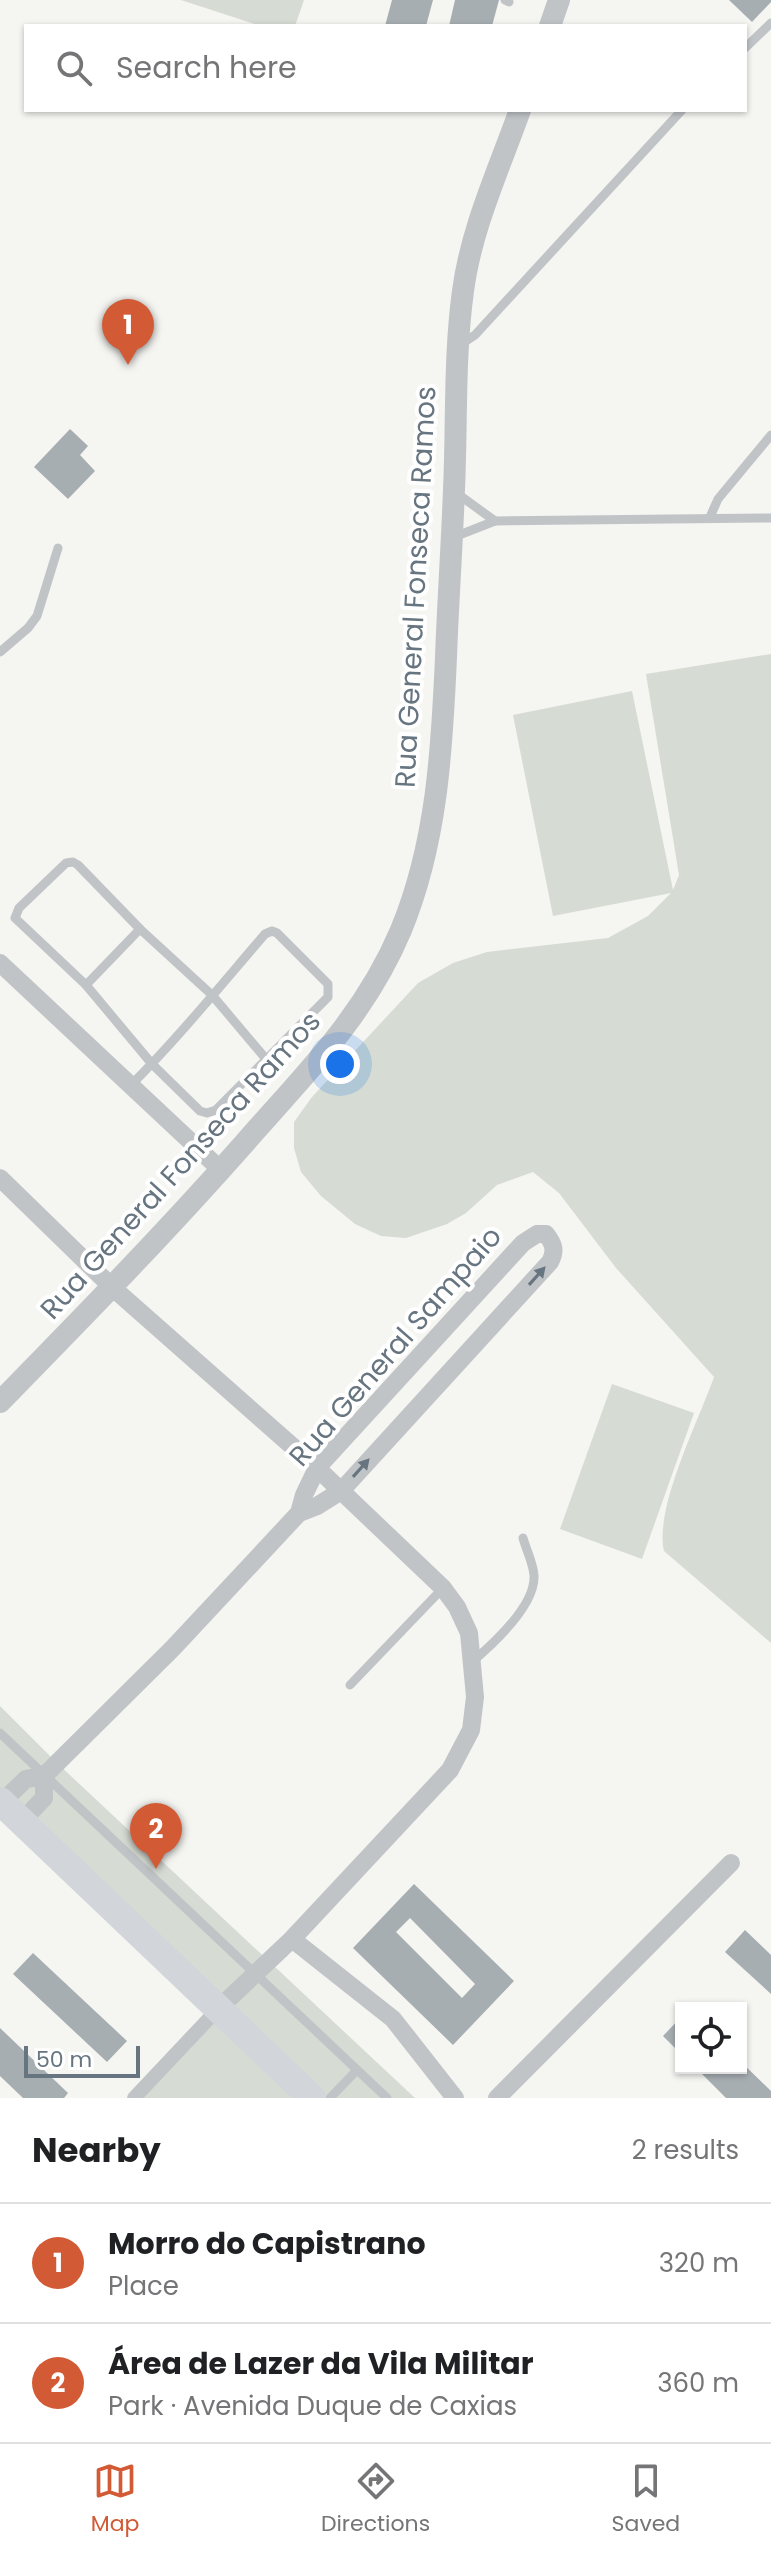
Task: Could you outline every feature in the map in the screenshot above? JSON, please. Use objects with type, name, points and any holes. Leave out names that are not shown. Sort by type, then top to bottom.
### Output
[{"type":"main road","points":[[1,1801],[312,2098]]},
{"type":"street","points":[[551,24],[559,0]]},
{"type":"street","name":"Rua General Fonseca Ramos","points":[[0,1402],[113,1288],[344,1030],[375,984],[402,928],[427,845],[442,756],[457,347],[463,286],[474,240],[519,112]]},
{"type":"street","points":[[0,963],[221,1170]]},
{"type":"street","points":[[0,1178],[113,1288],[317,1468],[443,1588],[457,1607],[469,1633],[475,1697],[471,1730],[450,1770],[292,1939],[218,2009],[134,2098]]},
{"type":"street","name":"Rua General Sampaio","points":[[1,1801],[26,1779],[44,1776],[173,1648],[299,1513],[341,1491],[550,1262],[554,1254],[553,1243],[546,1234],[537,1234],[523,1243],[317,1468],[299,1513]]},
{"type":"street","points":[[425,1350],[448,1374]]},
{"type":"street","name":"Rua General Sampaio","points":[[22,1821],[44,1798],[44,1776]]},
{"type":"street","points":[[497,2098],[731,1863]]},
{"type":"street","points":[[292,1939],[393,2019],[455,2098]]},
{"type":"lane","points":[[747,46],[771,23]]},
{"type":"lane","points":[[457,347],[475,335],[680,112]]},
{"type":"lane","points":[[710,517],[718,499],[771,435]]},
{"type":"lane","points":[[454,492],[495,521]]},
{"type":"lane","points":[[450,539],[495,521],[771,518]]},
{"type":"lane","points":[[0,652],[37,616],[58,548]]},
{"type":"lane","points":[[130,1086],[152,1064],[212,995],[265,934],[272,931],[277,933],[328,984],[328,997],[216,1110],[207,1113],[200,1111],[152,1064],[86,985],[15,918],[19,908],[66,863],[73,862],[212,995],[266,1059]]},
{"type":"lane","points":[[86,985],[140,929]]},
{"type":"lane","points":[[473,1661],[505,1634],[531,1593],[534,1575],[523,1538]]},
{"type":"lane","points":[[350,1685],[443,1588]]},
{"type":"lane","points":[[0,1733],[387,2098]]},
{"type":"lane","points":[[330,2098],[357,2070]]},
{"type":"shaded area","points":[[181,0],[304,0],[296,24],[255,24]]},
{"type":"shaded area","points":[[771,654],[771,1643],[664,1551],[665,1512],[671,1488],[714,1377],[616,1268],[559,1193],[533,1172],[497,1185],[466,1213],[447,1224],[406,1238],[381,1236],[355,1224],[321,1196],[301,1172],[294,1148],[294,1122],[312,1097],[418,983],[453,963],[487,952],[608,938],[648,916],[671,893],[553,916],[513,715],[632,691],[673,890],[679,875],[646,674]]},
{"type":"shaded area","points":[[612,1384],[694,1413],[642,1559],[560,1529]]},
{"type":"shaded area","points":[[0,1706],[415,2098],[135,2098],[216,2011],[0,1806]]},
{"type":"building","points":[[392,0],[433,0],[427,24],[386,24]]},
{"type":"building","points":[[455,0],[499,0],[493,24],[449,24]]},
{"type":"building","points":[[729,0],[771,0],[771,2],[752,22]]},
{"type":"building","points":[[70,429],[88,446],[80,455],[95,471],[68,499],[34,467]]},
{"type":"building","points":[[414,1884],[514,1981],[453,2045],[353,1948]],"holes":[[[410,1918],[475,1984],[462,1998],[396,1932]]]},
{"type":"building","points":[[745,1930],[771,1955],[771,1994],[725,1952]]},
{"type":"building","points":[[33,1953],[127,2041],[107,2062],[13,1974]]},
{"type":"building","points":[[675,2023],[675,2048],[663,2036]]},
{"type":"building","points":[[0,2028],[68,2093],[64,2098],[23,2098],[0,2076]]},
{"type":"building","points":[[747,2068],[771,2091],[771,2098],[726,2098],[702,2074],[747,2074]]},
{"type":"place","name":"Morro do Capistrano","points":[[128,365]]},
{"type":"place","name":"Área de Lazer da Vila Militar","points":[[156,1869]]}]
